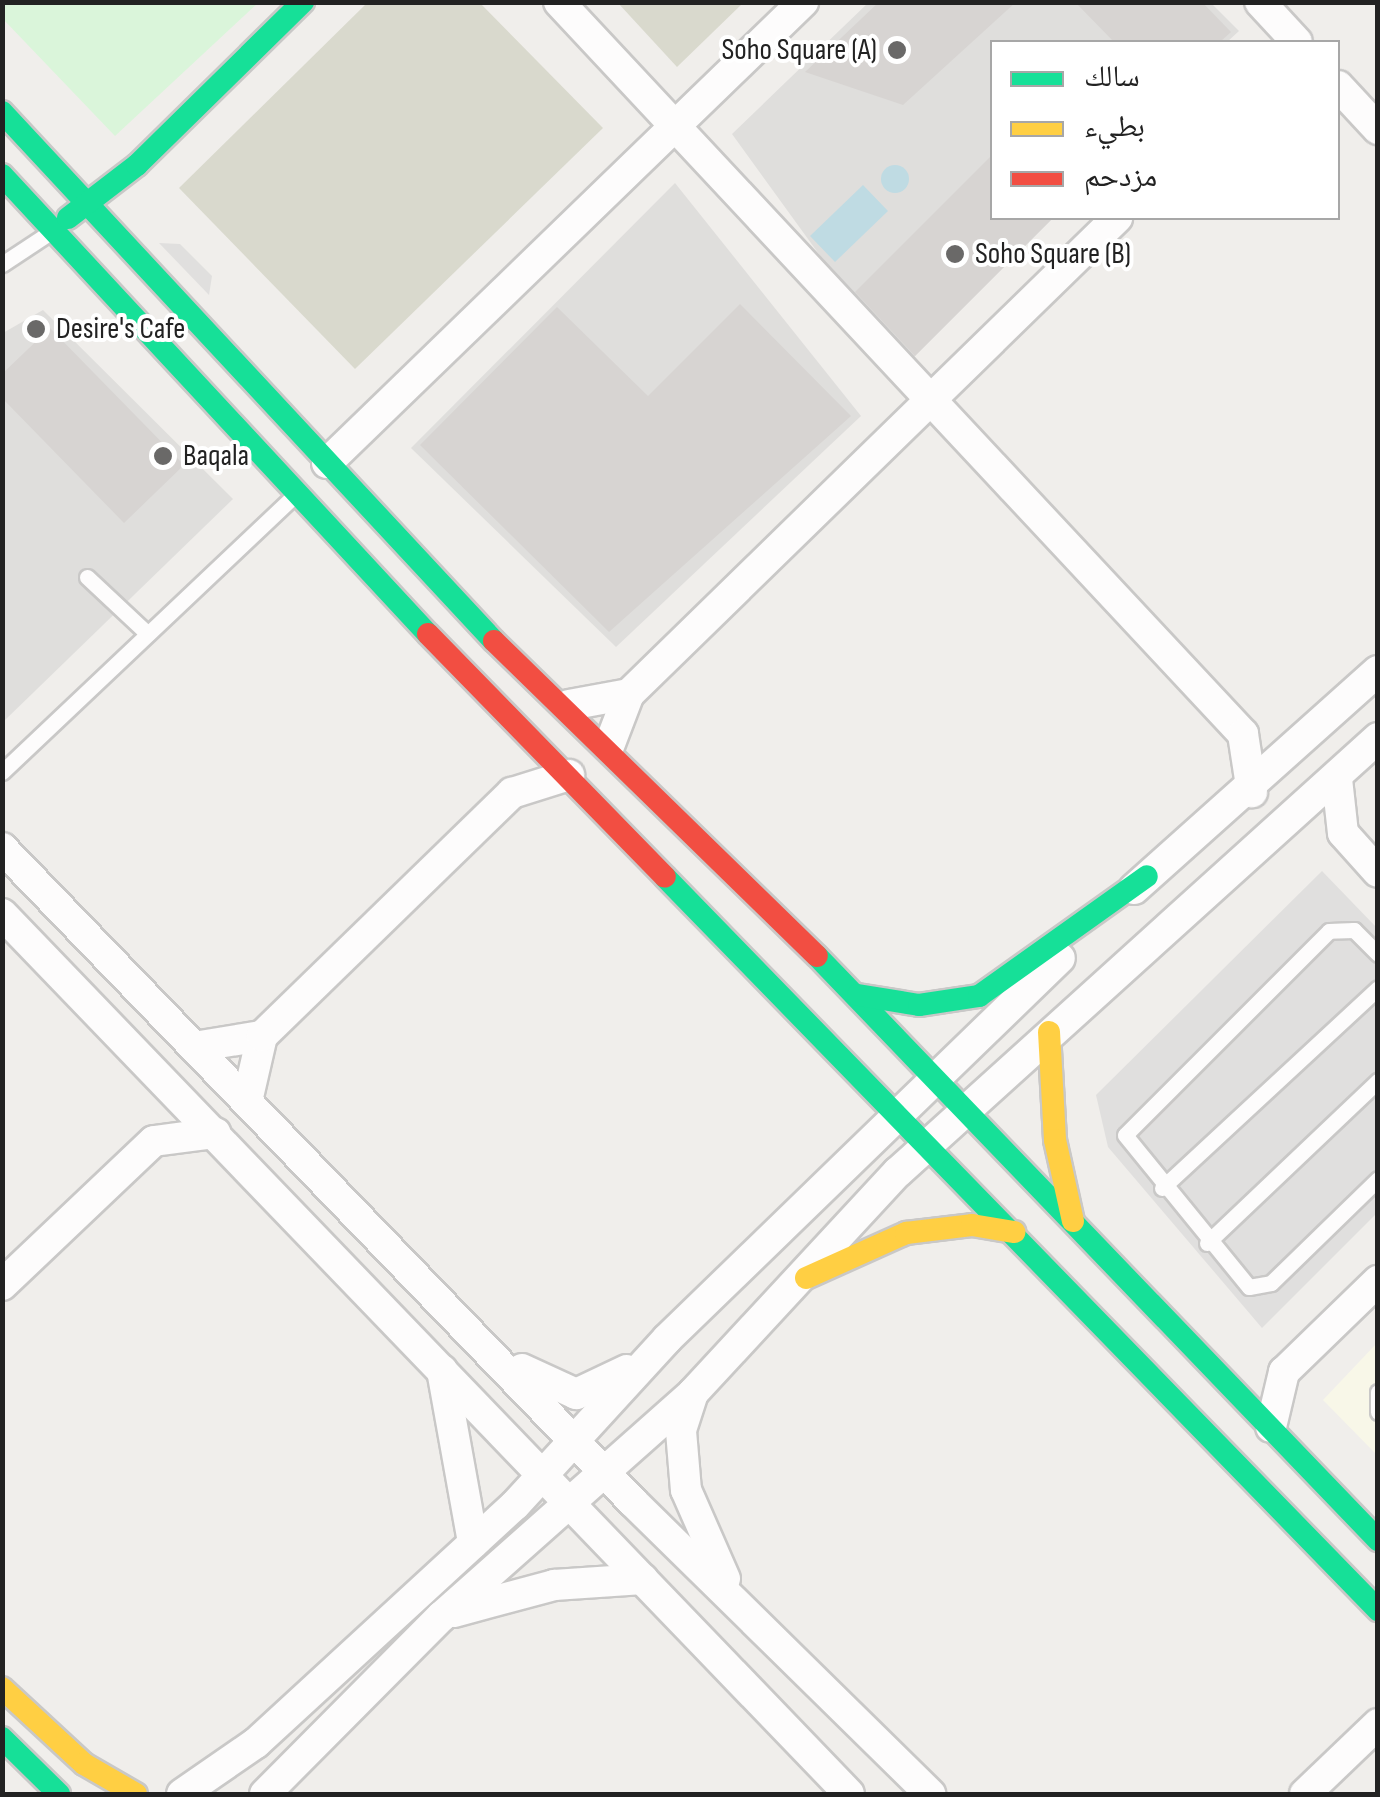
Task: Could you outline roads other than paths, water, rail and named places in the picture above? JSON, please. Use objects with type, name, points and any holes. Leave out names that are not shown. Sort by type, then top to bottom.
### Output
[{"type":"street","points":[[52,230],[90,201],[303,2]]},
{"type":"street","points":[[559,2],[678,126],[926,401],[1243,734],[1252,792]]},
{"type":"street","points":[[129,320],[172,339],[290,463],[310,471],[327,463],[803,2]]},
{"type":"street","points":[[1260,2],[1295,40]]},
{"type":"street","points":[[1340,88],[1378,128]]},
{"type":"street","points":[[2,112],[90,201],[448,596]]},
{"type":"street","points":[[2,174],[129,320],[294,496],[897,1111],[1378,1610]]},
{"type":"street","points":[[609,746],[629,694],[1115,220]]},
{"type":"street","points":[[294,496],[334,501],[448,596],[568,705],[858,995],[1378,1540]]},
{"type":"street","points":[[858,995],[919,1005],[979,996],[1147,876],[1252,792],[1378,671]]},
{"type":"street","points":[[568,705],[629,694]]},
{"type":"street","points":[[512,793],[526,731]]},
{"type":"street","points":[[1243,734],[1305,743]]},
{"type":"street","points":[[265,1794],[442,1616],[692,1393],[806,1278],[928,1144],[1050,1032],[1288,827],[1378,738]]},
{"type":"street","points":[[248,1097],[262,1036],[512,793],[570,775]]},
{"type":"street","points":[[1337,779],[1343,833],[1378,872]]},
{"type":"street","points":[[1288,827],[1343,833]]},
{"type":"street","points":[[2,848],[200,1046],[455,1320],[604,1472],[930,1794]]},
{"type":"street","points":[[182,1794],[256,1743],[473,1543],[577,1444],[667,1340],[897,1111],[936,1080],[1147,876]]},
{"type":"street","points":[[2,914],[849,1794]]},
{"type":"street","points":[[1050,1032],[1055,1140],[1073,1221]]},
{"type":"street","points":[[200,1046],[262,1036]]},
{"type":"street","points":[[154,1141],[160,1078]]},
{"type":"street","points":[[2,1285],[154,1141],[215,1134]]},
{"type":"street","points":[[806,1278],[906,1232],[972,1225],[1014,1232]]},
{"type":"street","points":[[1271,1427],[1284,1372],[1374,1288]]},
{"type":"street","points":[[455,1320],[544,1385],[576,1394],[610,1384],[667,1340]]},
{"type":"street","points":[[442,1370],[473,1543]]},
{"type":"street","points":[[1224,1381],[1284,1372]]},
{"type":"street","points":[[692,1393],[681,1431],[690,1508],[752,1618]]},
{"type":"street","points":[[442,1616],[554,1585],[643,1580]]},
{"type":"street","points":[[2,1688],[84,1764],[136,1794]]},
{"type":"street","points":[[1304,1794],[1378,1724]]},
{"type":"street","points":[[2,1738],[59,1794]]},
{"type":"lane","points":[[2,264],[52,230]]},
{"type":"lane","points":[[2,772],[294,496]]},
{"type":"lane","points":[[87,577],[148,634]]},
{"type":"lane","points":[[1378,954],[1354,930],[1329,931],[1130,1122],[1128,1148],[1242,1283],[1264,1286],[1378,1179]]},
{"type":"lane","points":[[1162,1188],[1378,988]]},
{"type":"lane","points":[[1207,1242],[1378,1081]]},
{"type":"lane","points":[[1378,1392],[1378,1412]]},
{"type":"water","points":[[895,165],[905,169],[909,179],[905,189],[895,193],[885,189],[881,179],[885,169]]},
{"type":"water","points":[[863,185],[888,211],[835,262],[810,236]]},
{"type":"place","name":"Soho Square (A)","points":[[897,50]]},
{"type":"place","name":"Soho Square (B)","points":[[955,254]]},
{"type":"place","name":"Desire's Cafe","points":[[36,329]]},
{"type":"place","name":"Baqala","points":[[163,456]]}]
